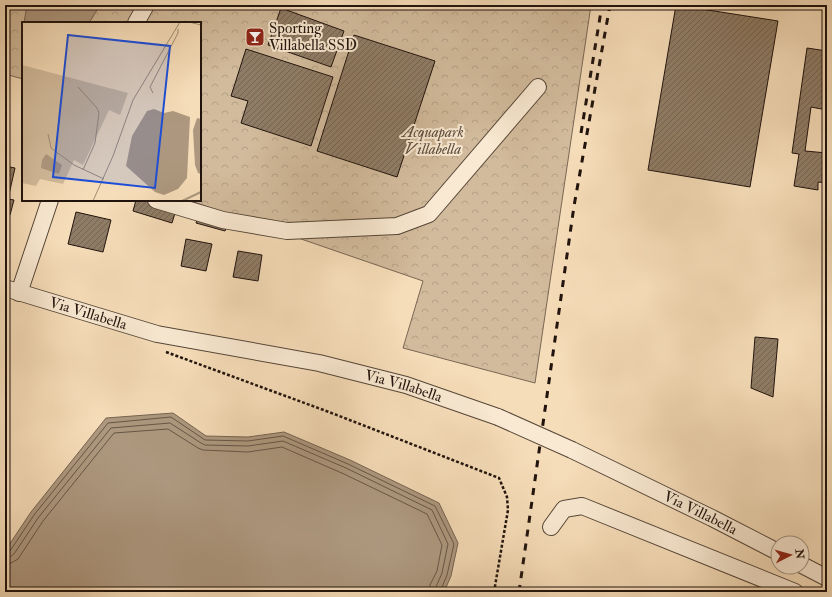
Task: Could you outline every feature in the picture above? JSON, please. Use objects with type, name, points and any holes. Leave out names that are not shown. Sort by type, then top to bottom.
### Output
[{"type":"street","points":[[137,22],[146,5]]},
{"type":"street","points":[[159,201],[223,220],[287,231],[397,226],[429,214],[538,87]]},
{"type":"street","points":[[12,291],[50,201]]},
{"type":"street","name":"Via Villabella","points":[[12,291],[157,334],[319,363],[406,385],[498,417],[572,450],[770,548]]},
{"type":"street","points":[[551,527],[564,509],[582,506],[795,592]]},
{"type":"street","points":[[810,569],[827,578]]},
{"type":"path","points":[[157,334],[154,347],[330,412],[499,478],[507,497],[508,510],[494,592]]},
{"type":"green space","name":"Acquapark Villabella","points":[[5,5],[591,5],[535,383],[403,348],[423,281],[191,201],[201,201],[201,22],[22,22],[22,79],[5,74]]},
{"type":"water","points":[[27,5],[100,5],[90,22],[24,22]]},
{"type":"water","points":[[173,413],[206,436],[248,437],[284,432],[350,460],[439,503],[458,543],[451,576],[444,592],[5,592],[5,551],[31,512],[106,418]]},
{"type":"building","points":[[676,5],[778,21],[750,187],[648,170]]},
{"type":"building","points":[[281,8],[344,31],[331,67],[268,45]]},
{"type":"building","points":[[354,35],[435,61],[397,177],[317,151]]},
{"type":"building","points":[[807,48],[827,51],[827,110],[811,107],[805,151],[827,153],[827,183],[818,182],[818,190],[794,186],[799,154],[792,153]]},
{"type":"building","points":[[246,49],[333,77],[311,146],[241,123],[248,101],[231,96]]},
{"type":"building","points":[[5,166],[15,168],[8,199],[14,200],[10,215],[5,213]]},
{"type":"building","points":[[136,201],[146,201],[176,210],[172,223],[133,211]]},
{"type":"building","points":[[76,212],[111,220],[103,252],[68,244]]},
{"type":"building","points":[[198,217],[227,226],[225,231],[196,223]]},
{"type":"building","points":[[186,239],[212,244],[206,271],[181,266]]},
{"type":"building","points":[[238,251],[262,255],[258,281],[233,277]]},
{"type":"building","points":[[755,337],[778,339],[773,397],[751,388]]},
{"type":"railway","points":[[581,133],[602,5]]},
{"type":"railway","points":[[519,592],[574,206],[610,5]]},
{"type":"place","name":"Sporting Villabella SSD","points":[[255,37]]}]
